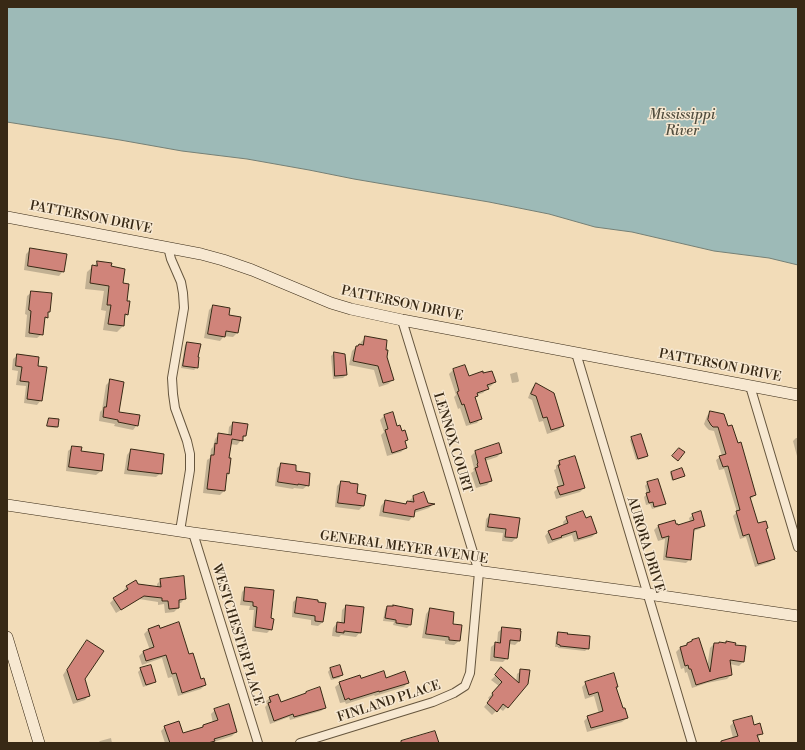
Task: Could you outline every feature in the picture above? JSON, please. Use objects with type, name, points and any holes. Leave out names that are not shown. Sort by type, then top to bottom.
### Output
[{"type":"street","name":"PATTERSON DRIVE","points":[[7,217],[201,254],[223,260],[308,294],[351,309],[798,395]]},
{"type":"street","points":[[168,247],[171,259],[181,282],[184,308],[172,378],[175,408],[190,454],[190,470],[180,531]]},
{"type":"street","name":"LENNOX COURT","points":[[402,320],[479,572]]},
{"type":"street","name":"AURORA DRIVE","points":[[576,353],[692,743]]},
{"type":"street","points":[[750,386],[798,547]]},
{"type":"street","name":"GENERAL MEYER AVENUE","points":[[9,506],[193,534],[648,594],[798,616]]},
{"type":"street","name":"WESTCHESTER PLACE","points":[[193,534],[258,743]]},
{"type":"street","name":"FINLAND PLACE","points":[[300,743],[433,702],[454,694],[464,686],[470,673],[479,572]]},
{"type":"street","points":[[7,636],[39,743]]},
{"type":"water","name":"Mississippi River","points":[[7,7],[798,7],[798,265],[769,258],[714,251],[632,232],[595,227],[549,214],[489,202],[247,159],[182,151],[7,122]]},
{"type":"building","points":[[30,248],[67,254],[64,272],[28,266]]},
{"type":"building","points":[[97,261],[112,263],[111,266],[125,269],[123,283],[129,284],[127,301],[130,301],[128,315],[125,314],[124,326],[108,324],[111,305],[107,305],[109,286],[90,283],[92,265],[97,266]]},
{"type":"building","points":[[31,291],[52,293],[50,312],[48,312],[48,318],[45,317],[43,335],[29,333]]},
{"type":"building","points":[[213,305],[230,308],[229,315],[241,317],[238,333],[226,331],[225,337],[208,334]]},
{"type":"building","points":[[365,336],[387,340],[387,357],[394,380],[383,383],[378,366],[353,361],[356,346],[359,344],[363,345]]},
{"type":"building","points":[[187,342],[201,344],[198,357],[198,368],[183,366]]},
{"type":"building","points":[[334,352],[345,354],[347,375],[335,376]]},
{"type":"building","points":[[17,354],[39,357],[38,366],[47,367],[42,401],[27,399],[29,382],[20,381],[22,367],[16,366]]},
{"type":"building","points":[[465,365],[469,376],[483,371],[483,373],[492,371],[496,382],[487,385],[489,389],[477,393],[478,396],[475,397],[482,419],[470,423],[464,404],[462,405],[457,392],[459,391],[453,369]]},
{"type":"building","points":[[110,379],[124,382],[119,412],[140,415],[138,426],[103,417]]},
{"type":"building","points":[[536,383],[554,393],[564,426],[551,430],[547,417],[543,418],[536,396],[531,394]]},
{"type":"building","points":[[710,411],[724,414],[728,426],[732,425],[738,443],[741,442],[756,495],[750,497],[758,523],[766,521],[768,528],[766,529],[775,559],[758,564],[749,534],[743,536],[736,511],[740,510],[728,466],[723,467],[719,456],[726,454],[718,427],[713,427],[708,420]]},
{"type":"building","points":[[393,412],[397,426],[400,425],[402,431],[405,430],[408,440],[405,441],[407,448],[392,453],[385,430],[388,429],[384,415]]},
{"type":"building","points":[[49,418],[59,419],[58,427],[47,426]]},
{"type":"building","points":[[233,422],[248,424],[246,436],[243,436],[243,441],[232,439],[229,458],[231,458],[229,474],[227,473],[225,491],[207,489],[211,455],[214,455],[218,433],[231,435]]},
{"type":"building","points":[[641,434],[648,456],[638,459],[631,437]]},
{"type":"building","points":[[499,443],[502,453],[485,458],[492,481],[480,484],[475,468],[478,467],[478,463],[475,451]]},
{"type":"building","points":[[72,446],[82,447],[81,451],[104,454],[102,471],[69,467]]},
{"type":"building","points":[[679,448],[685,452],[678,461],[672,456]]},
{"type":"building","points":[[131,449],[164,454],[162,474],[128,470]]},
{"type":"building","points":[[575,456],[585,488],[560,495],[557,487],[564,485],[558,465],[560,465],[559,461]]},
{"type":"building","points":[[281,463],[296,465],[296,471],[310,473],[309,486],[278,482]]},
{"type":"building","points":[[682,468],[685,476],[673,480],[671,472]]},
{"type":"building","points":[[658,479],[666,504],[654,507],[653,502],[649,503],[646,493],[650,492],[647,482]]},
{"type":"building","points":[[341,481],[358,484],[357,493],[366,495],[364,506],[338,503]]},
{"type":"building","points":[[424,492],[428,503],[435,504],[415,510],[414,517],[383,512],[385,500],[406,504],[407,501],[414,502],[413,496]]},
{"type":"building","points":[[583,511],[586,518],[591,516],[597,533],[578,539],[576,531],[552,540],[548,531],[568,523],[566,517]]},
{"type":"building","points":[[701,511],[705,526],[694,529],[691,560],[666,557],[669,536],[662,538],[658,525],[675,520],[676,524],[678,525],[694,520],[692,514]]},
{"type":"building","points":[[490,514],[520,518],[517,538],[505,537],[506,529],[488,527]]},
{"type":"building","points":[[184,576],[186,599],[179,600],[179,608],[169,609],[168,601],[162,601],[162,598],[144,596],[121,610],[113,598],[128,589],[126,586],[136,580],[138,584],[161,587],[160,579]]},
{"type":"building","points":[[245,587],[274,590],[271,618],[274,619],[272,630],[255,627],[257,607],[253,606],[253,602],[244,601]]},
{"type":"building","points":[[297,597],[318,600],[318,602],[326,603],[323,622],[315,621],[315,616],[295,613]]},
{"type":"building","points":[[346,605],[364,607],[361,633],[344,631],[344,633],[336,632],[337,622],[344,623]]},
{"type":"building","points":[[393,605],[413,609],[411,625],[396,623],[396,620],[385,618],[387,606]]},
{"type":"building","points":[[430,608],[454,612],[453,624],[462,625],[460,641],[449,640],[449,637],[426,634]]},
{"type":"building","points":[[179,622],[189,654],[193,653],[201,679],[204,678],[206,685],[182,693],[176,673],[172,674],[166,655],[146,661],[143,651],[154,647],[148,629],[159,625],[160,628]]},
{"type":"building","points":[[502,627],[521,629],[520,641],[510,640],[508,659],[494,657],[495,642],[500,643]]},
{"type":"building","points":[[558,632],[590,636],[589,649],[560,646],[557,644]]},
{"type":"building","points":[[699,638],[710,672],[714,643],[726,643],[726,641],[736,643],[735,645],[746,646],[744,662],[730,660],[732,675],[696,685],[691,669],[689,669],[688,665],[685,666],[680,647]]},
{"type":"building","points":[[87,640],[104,651],[85,679],[90,696],[77,700],[67,670]]},
{"type":"building","points":[[151,665],[156,682],[146,685],[140,668]]},
{"type":"building","points":[[340,665],[343,675],[333,678],[330,668]]},
{"type":"building","points":[[501,667],[519,683],[520,669],[530,670],[528,684],[508,708],[503,704],[497,712],[487,703],[493,695],[492,693],[502,682],[495,675]]},
{"type":"building","points":[[384,671],[386,678],[405,671],[409,683],[350,700],[349,698],[345,700],[339,682],[360,675],[361,678]]},
{"type":"building","points":[[614,673],[618,687],[616,687],[628,718],[591,728],[587,716],[603,711],[598,692],[589,695],[585,682]]},
{"type":"building","points":[[320,687],[326,708],[294,717],[293,714],[274,721],[268,703],[271,702],[269,697],[278,694],[281,702]]},
{"type":"building","points":[[229,704],[237,732],[214,739],[215,741],[208,743],[170,743],[164,726],[179,721],[183,733],[203,727],[203,725],[218,720],[214,709]]},
{"type":"building","points":[[752,716],[754,725],[760,723],[763,734],[757,735],[760,743],[721,743],[721,741],[738,736],[733,721]]},
{"type":"building","points":[[435,731],[439,743],[401,743],[401,741]]}]
